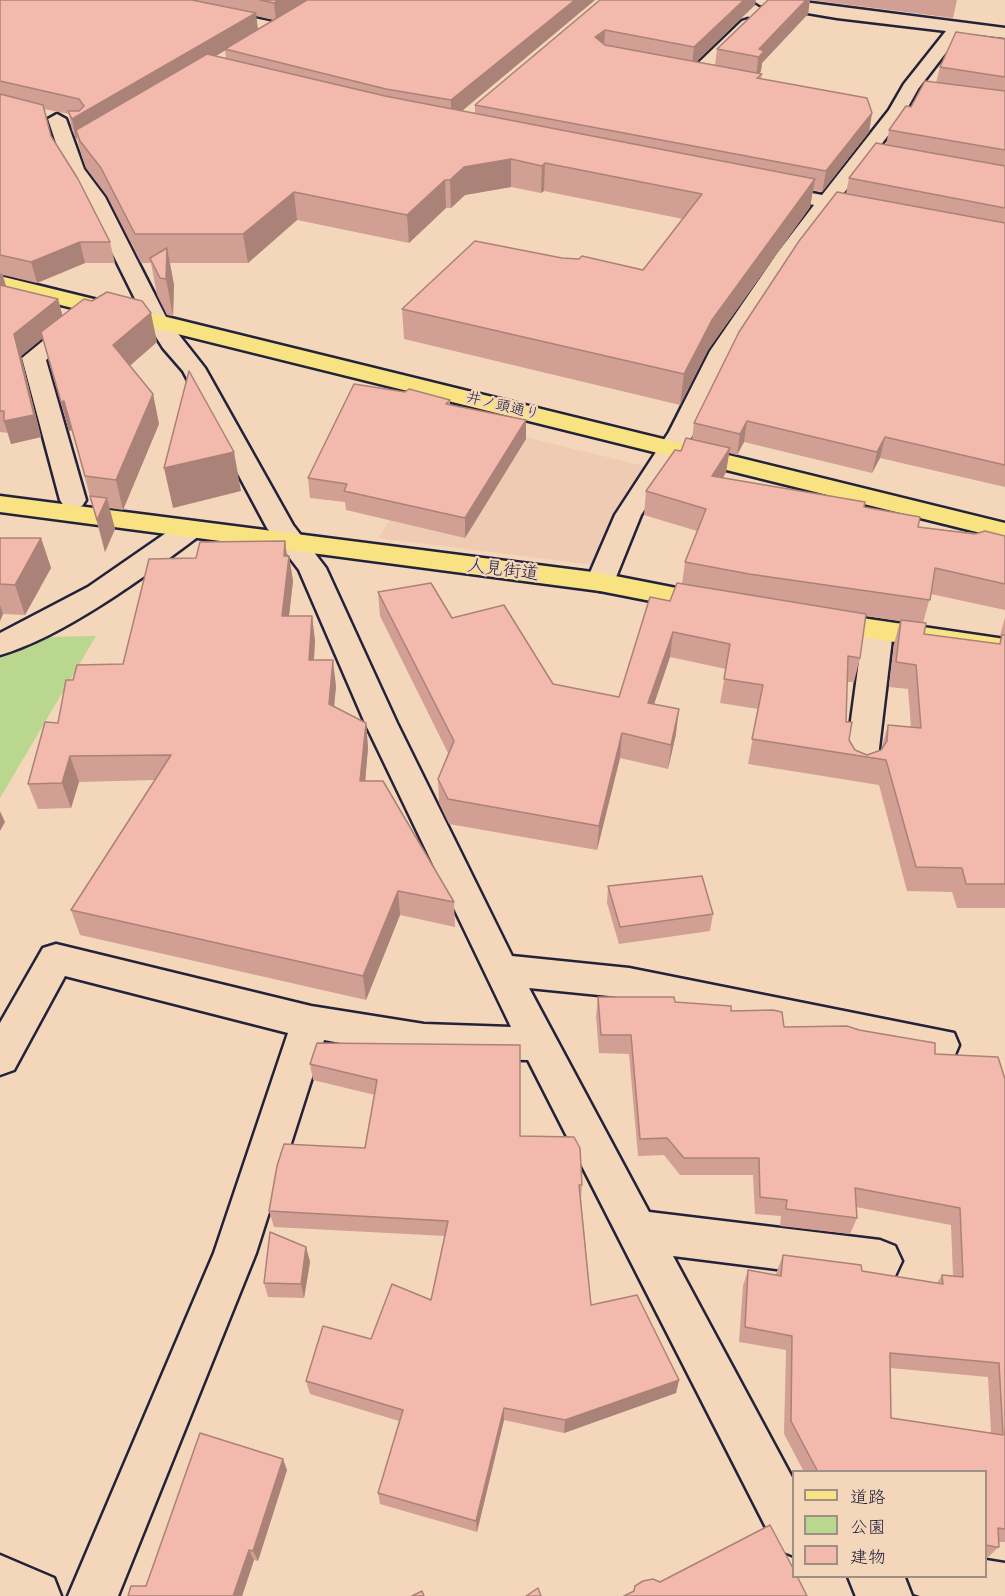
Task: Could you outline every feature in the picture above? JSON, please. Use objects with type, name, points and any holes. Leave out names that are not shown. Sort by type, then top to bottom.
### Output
[{"type":"main road","name":"井ノ頭通り","points":[[0,283],[1005,531]]},
{"type":"main road","name":"人見街道","points":[[0,504],[600,582],[744,610]]},
{"type":"main road","points":[[800,619],[1005,649]]},
{"type":"street","points":[[158,1],[278,28]]},
{"type":"street","points":[[719,78],[691,73],[766,1],[1005,33]]},
{"type":"street","points":[[258,40],[296,17]]},
{"type":"street","points":[[600,582],[628,515],[672,448],[722,351],[784,256],[866,152],[897,111],[910,88],[958,26]]},
{"type":"street","points":[[910,88],[932,91]]},
{"type":"street","points":[[875,107],[897,111]]},
{"type":"street","points":[[34,113],[76,123]]},
{"type":"street","points":[[57,118],[67,155],[95,197],[157,321],[171,343],[194,368],[281,528],[312,568],[381,723],[501,970],[792,1528]]},
{"type":"street","points":[[67,155],[86,143]]},
{"type":"street","points":[[866,152],[889,156]]},
{"type":"street","points":[[748,187],[894,215]]},
{"type":"street","points":[[73,500],[34,358],[98,308]]},
{"type":"street","points":[[0,645],[36,629],[87,598],[189,530]]},
{"type":"street","points":[[861,765],[878,631]]},
{"type":"street","points":[[0,1058],[56,959],[311,1022],[424,1041],[540,1044]]},
{"type":"street","points":[[501,970],[629,983],[940,1045]]},
{"type":"street","points":[[93,1596],[235,1253],[311,1022]]},
{"type":"street","points":[[636,1232],[880,1262]]},
{"type":"street","points":[[819,1578],[828,1596]]},
{"type":"street","points":[[944,1578],[1005,1588]]},
{"type":"street","points":[[0,1580],[36,1596]]},
{"type":"shaded area","points":[[459,421],[644,466],[602,566],[378,538]]},
{"type":"green space","points":[[96,636],[0,798],[0,659],[41,637]]},
{"type":"building","points":[[0,0],[192,0],[256,13],[72,119],[68,111],[79,111],[84,106],[79,99],[0,81]]},
{"type":"building","points":[[260,0],[278,0],[274,3]]},
{"type":"building","points":[[307,0],[575,0],[451,100],[386,89],[225,49]]},
{"type":"building","points":[[600,0],[744,0],[694,47],[605,30],[595,37],[605,45],[762,74],[757,78],[867,98],[872,113],[826,171],[475,105]]},
{"type":"building","points":[[768,0],[806,0],[759,49],[764,51],[759,57],[717,49]]},
{"type":"building","points":[[956,32],[1005,39],[1005,77],[940,67]]},
{"type":"building","points":[[207,54],[385,96],[815,179],[712,320],[684,374],[402,309],[475,241],[562,258],[579,259],[582,256],[643,270],[702,194],[545,163],[542,166],[511,159],[464,167],[450,180],[445,180],[407,215],[294,192],[243,234],[135,234],[101,168],[80,141],[76,130]]},
{"type":"building","points":[[925,81],[1005,91],[1005,150],[889,130],[906,106],[911,107]]},
{"type":"building","points":[[0,94],[43,105],[51,136],[78,179],[110,242],[80,242],[31,262],[0,255]]},
{"type":"building","points":[[876,143],[1005,166],[1005,208],[849,178]]},
{"type":"building","points":[[837,192],[1005,223],[1005,465],[885,437],[877,452],[747,421],[740,434],[694,423],[739,332],[799,241]]},
{"type":"building","points":[[167,248],[166,279],[160,278],[150,258]]},
{"type":"building","points":[[0,285],[58,299],[14,334],[34,415],[4,421],[4,411],[0,411]]},
{"type":"building","points":[[107,292],[142,301],[151,313],[113,345],[153,394],[116,480],[85,476],[64,401],[61,402],[41,332],[84,299],[92,301]]},
{"type":"building","points":[[189,371],[234,452],[164,468]]},
{"type":"building","points":[[354,384],[405,392],[409,389],[450,400],[446,404],[526,420],[465,518],[344,491],[347,484],[308,478]]},
{"type":"building","points":[[686,438],[730,448],[712,476],[865,502],[864,507],[920,517],[918,527],[975,534],[985,531],[1005,536],[1005,584],[935,568],[930,600],[749,574],[685,562],[706,509],[646,491],[675,450],[681,451]]},
{"type":"building","points":[[90,496],[107,498],[97,520]]},
{"type":"building","points":[[0,538],[41,538],[15,585],[0,584]]},
{"type":"building","points":[[285,541],[284,556],[289,556],[282,616],[312,616],[309,660],[333,660],[329,704],[366,723],[360,781],[383,781],[454,902],[398,891],[363,976],[71,910],[171,755],[70,756],[62,783],[28,784],[45,722],[58,723],[66,680],[73,680],[77,665],[123,664],[149,559],[196,558],[200,542]]},
{"type":"building","points":[[431,583],[452,618],[504,605],[553,684],[619,697],[650,597],[670,601],[677,583],[866,614],[860,658],[848,656],[846,722],[852,722],[849,740],[855,750],[867,755],[881,750],[887,741],[888,725],[921,728],[916,665],[896,662],[901,620],[926,623],[924,634],[1000,644],[1002,635],[1005,635],[1005,884],[966,884],[962,868],[916,867],[886,760],[752,739],[763,685],[724,679],[730,644],[673,632],[648,703],[679,709],[671,745],[622,733],[599,826],[448,799],[438,779],[454,741],[378,592]]},
{"type":"building","points":[[702,876],[713,914],[620,927],[608,886]]},
{"type":"building","points":[[598,997],[674,997],[675,1002],[731,1006],[731,1011],[773,1010],[782,1012],[784,1027],[847,1026],[935,1043],[935,1054],[998,1057],[1005,1079],[1005,1529],[998,1528],[999,1547],[987,1545],[987,1470],[817,1470],[791,1421],[792,1336],[745,1327],[748,1270],[781,1276],[783,1255],[861,1265],[862,1271],[943,1284],[942,1275],[963,1277],[960,1208],[855,1188],[857,1218],[786,1209],[787,1200],[760,1197],[759,1158],[684,1158],[667,1138],[640,1139],[631,1035],[601,1035]],"holes":[[[890,1353],[999,1363],[1003,1435],[891,1418]]]},
{"type":"building","points":[[317,1043],[520,1045],[520,1136],[574,1137],[580,1148],[582,1185],[579,1185],[591,1305],[637,1295],[679,1380],[565,1420],[504,1408],[476,1521],[378,1493],[403,1410],[306,1381],[323,1326],[371,1339],[392,1284],[431,1300],[448,1221],[269,1211],[277,1166],[284,1144],[365,1148],[377,1080],[310,1064]]},
{"type":"building","points":[[270,1232],[306,1247],[301,1284],[264,1283]]},
{"type":"building","points":[[200,1433],[283,1459],[253,1551],[249,1550],[233,1596],[128,1596],[131,1586],[146,1586]]},
{"type":"building","points":[[770,1525],[792,1566],[792,1578],[798,1578],[807,1596],[624,1596],[634,1591],[635,1586],[643,1581],[653,1579],[660,1582]]},
{"type":"building","points":[[538,1588],[541,1596],[526,1596]]},
{"type":"building","points":[[422,1591],[424,1596],[412,1596]]}]
